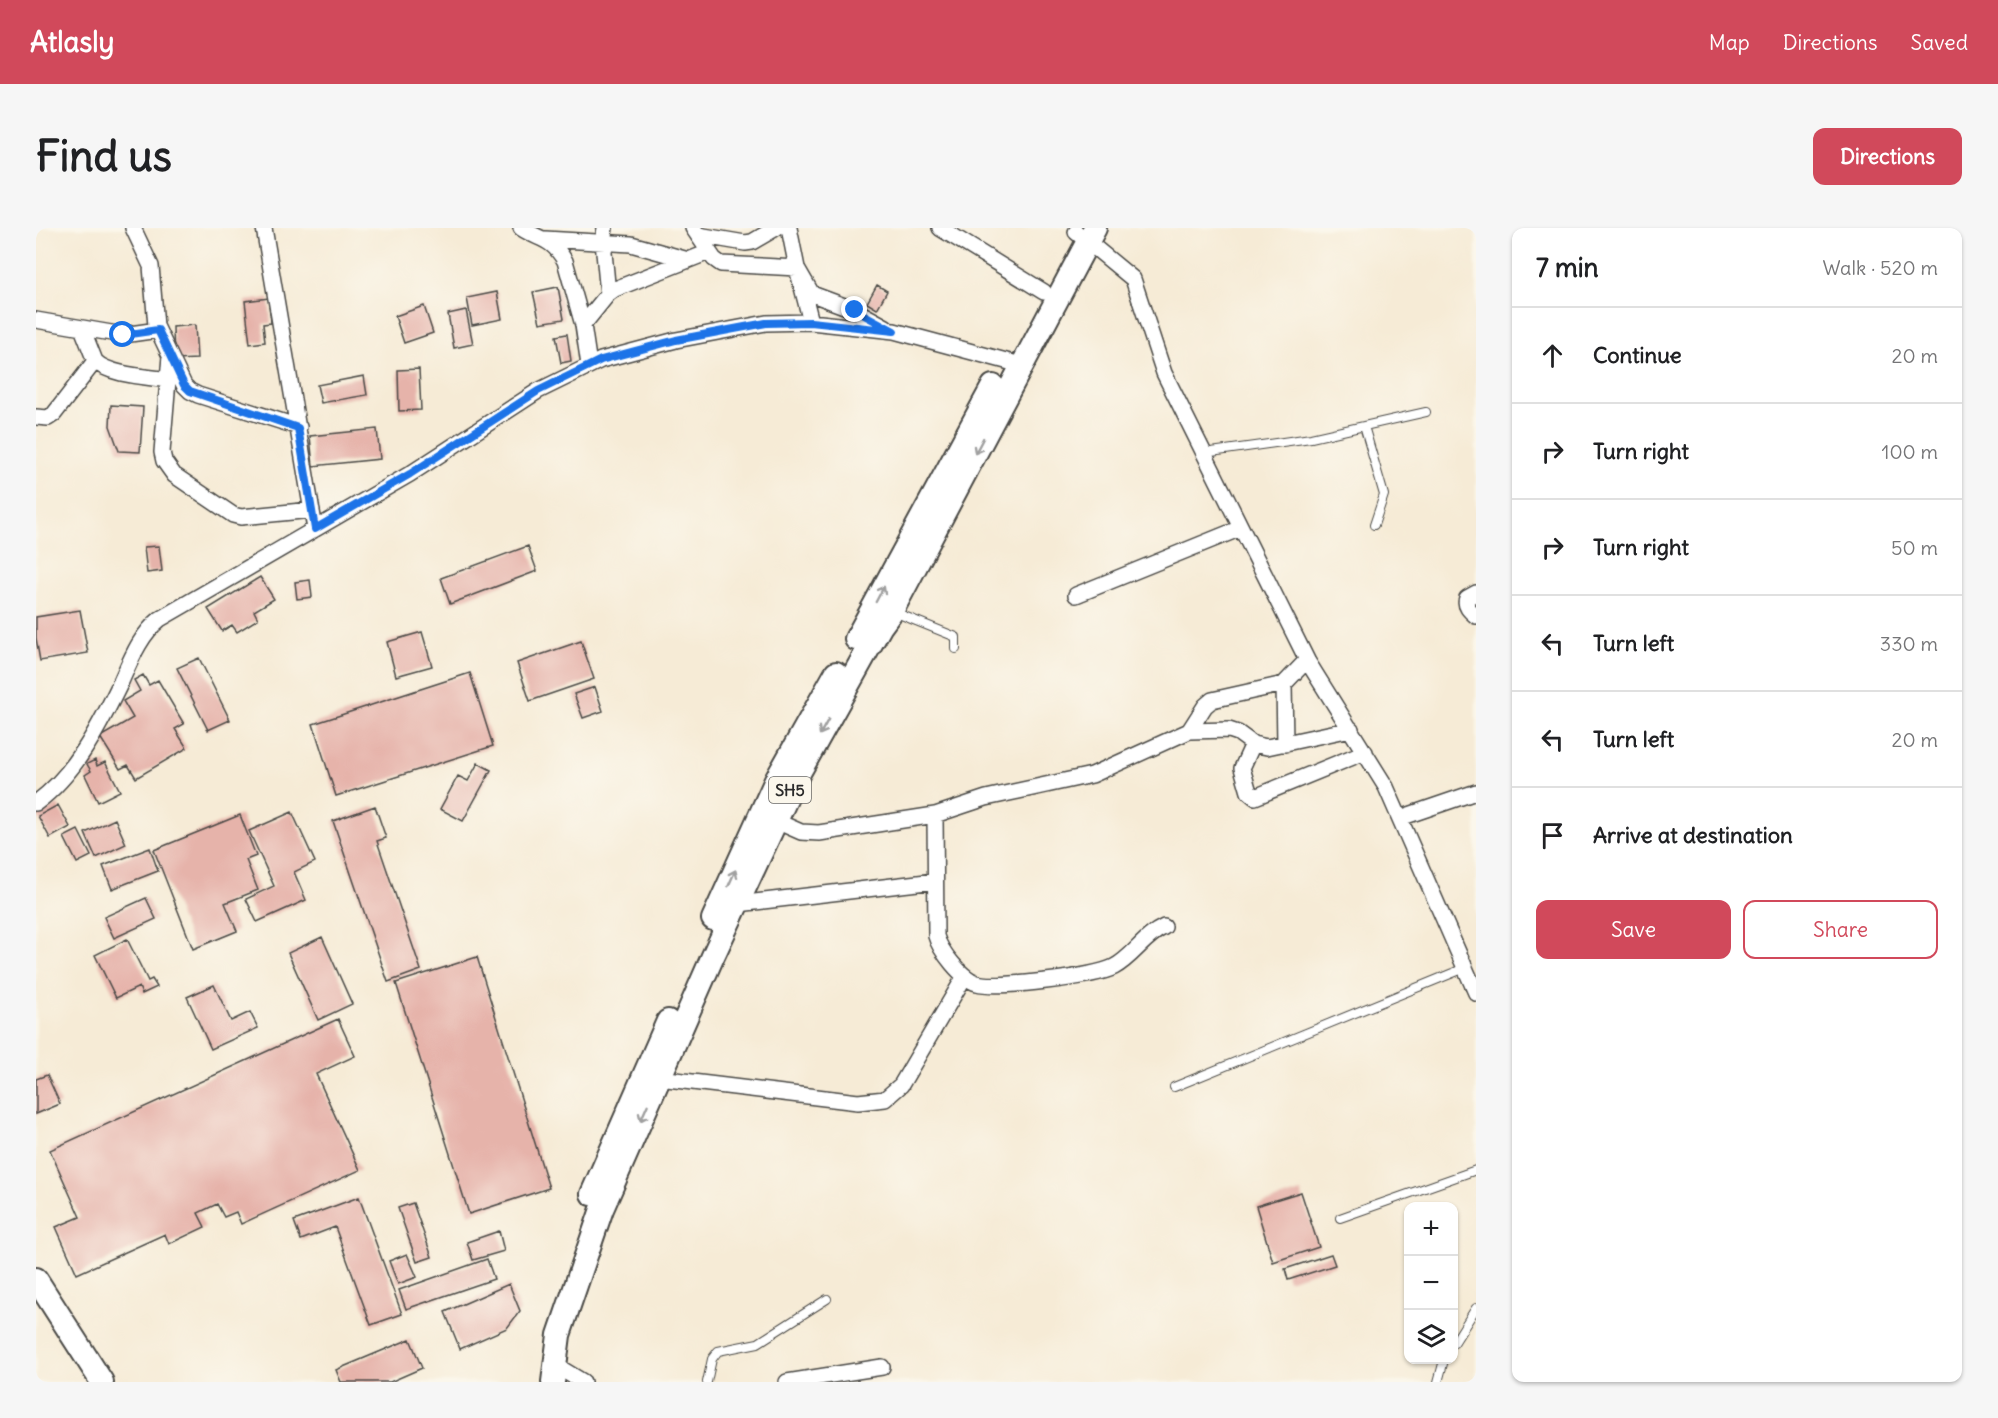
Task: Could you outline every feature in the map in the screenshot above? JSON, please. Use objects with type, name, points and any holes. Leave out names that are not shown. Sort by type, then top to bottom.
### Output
[{"type":"main road","name":"SH5","points":[[538,1382],[549,1321],[580,1222],[659,1078],[803,765],[880,626],[892,611],[1014,363],[1044,292],[1084,232]]},
{"type":"main road","name":"SH5","points":[[554,1373],[559,1335],[619,1149],[776,780],[1014,363],[1084,232]]},
{"type":"main road","points":[[36,1280],[102,1382]]},
{"type":"street","points":[[133,228],[151,266],[154,318],[184,385],[190,391],[298,428]]},
{"type":"street","points":[[264,228],[315,529]]},
{"type":"street","points":[[521,228],[554,245],[565,261],[583,325],[589,365]]},
{"type":"street","points":[[695,231],[745,243],[776,228]]},
{"type":"street","points":[[789,228],[811,322]]},
{"type":"street","points":[[940,228],[1044,292]]},
{"type":"street","points":[[695,231],[714,259],[721,264],[797,268]]},
{"type":"street","points":[[1084,232],[1132,279],[1164,373],[1307,660],[1386,787],[1476,993]]},
{"type":"street","points":[[545,239],[606,233],[688,260]]},
{"type":"street","points":[[606,233],[608,294]]},
{"type":"street","points":[[583,325],[608,294],[615,289],[709,252]]},
{"type":"street","points":[[797,268],[812,294],[862,313],[894,331]]},
{"type":"street","points":[[36,320],[128,335],[158,330]]},
{"type":"street","points":[[36,803],[52,789],[91,741],[139,644],[151,626],[410,474],[538,391],[589,365],[676,340],[766,323],[811,322],[894,331],[1014,363]]},
{"type":"street","points":[[82,328],[95,361],[105,369],[168,380]]},
{"type":"street","points":[[170,357],[162,452],[164,461],[174,475],[233,515],[241,517],[312,510]]},
{"type":"street","points":[[36,417],[48,417],[54,414],[95,361]]},
{"type":"street","points":[[1076,595],[1241,528]]},
{"type":"street","points":[[1476,593],[1467,598],[1465,602],[1476,616]]},
{"type":"street","points":[[1189,731],[1205,706],[1212,700],[1284,684],[1307,660]]},
{"type":"street","points":[[1284,684],[1285,744]]},
{"type":"street","points":[[776,821],[801,832],[819,833],[935,815],[986,798],[1092,775],[1189,731],[1229,730],[1238,733],[1253,744],[1267,747],[1351,729]]},
{"type":"street","points":[[1253,744],[1242,768],[1249,792],[1255,797],[1365,752]]},
{"type":"street","points":[[1400,818],[1476,792]]},
{"type":"street","points":[[935,815],[935,927],[939,946],[965,976],[976,983],[994,985],[1067,979],[1104,971],[1120,963],[1149,936],[1164,927]]},
{"type":"street","points":[[738,904],[935,882]]},
{"type":"street","points":[[659,1078],[858,1102],[885,1099],[901,1085],[965,976]]},
{"type":"street","points":[[787,1382],[882,1367]]},
{"type":"street","points":[[554,1373],[583,1382]]},
{"type":"lane","points":[[1204,453],[1301,440],[1426,412]]},
{"type":"lane","points":[[1364,426],[1384,495],[1374,525]]},
{"type":"lane","points":[[892,611],[956,637],[956,649]]},
{"type":"lane","points":[[1174,1087],[1465,968]]},
{"type":"lane","points":[[1340,1218],[1476,1170]]},
{"type":"lane","points":[[707,1382],[712,1359],[718,1351],[758,1343],[827,1299]]},
{"type":"lane","points":[[1458,1337],[1476,1308]]},
{"type":"lane","points":[[1438,1382],[1443,1364]]},
{"type":"building","points":[[877,285],[887,291],[877,309],[867,303]]},
{"type":"building","points":[[558,287],[564,319],[540,323],[533,292]]},
{"type":"building","points":[[497,292],[502,319],[472,325],[467,298]]},
{"type":"building","points":[[269,298],[271,323],[263,324],[265,342],[250,344],[245,301]]},
{"type":"building","points":[[424,306],[433,333],[404,343],[395,316]]},
{"type":"building","points":[[466,310],[473,344],[454,348],[448,314]]},
{"type":"building","points":[[195,325],[197,359],[174,360],[173,327]]},
{"type":"building","points":[[567,334],[571,361],[561,363],[556,336]]},
{"type":"building","points":[[419,369],[421,410],[399,411],[398,370]]},
{"type":"building","points":[[364,376],[367,395],[321,403],[317,385]]},
{"type":"building","points":[[111,405],[143,407],[140,452],[119,451],[110,426]]},
{"type":"building","points":[[377,429],[380,459],[313,466],[310,436]]},
{"type":"building","points":[[159,546],[162,571],[147,573],[144,547]]},
{"type":"building","points":[[528,546],[537,571],[450,604],[441,578]]},
{"type":"building","points":[[260,577],[274,599],[254,611],[258,619],[237,632],[232,625],[222,631],[208,609]]},
{"type":"building","points":[[310,580],[312,597],[297,599],[295,582]]},
{"type":"building","points":[[80,610],[88,653],[40,661],[36,638],[36,617]]},
{"type":"building","points":[[422,632],[432,666],[396,676],[387,642]]},
{"type":"building","points":[[581,641],[594,679],[530,701],[517,663]]},
{"type":"building","points":[[199,658],[230,720],[208,730],[177,668]]},
{"type":"building","points":[[470,673],[493,746],[336,796],[313,724]]},
{"type":"building","points":[[143,675],[149,685],[158,680],[184,724],[175,729],[187,748],[136,778],[128,765],[120,769],[100,737],[133,718],[123,701],[140,691],[134,680]]},
{"type":"building","points":[[595,687],[603,711],[583,718],[574,694]]},
{"type":"building","points":[[95,760],[97,766],[105,762],[120,791],[98,802],[85,775],[91,771],[87,764]]},
{"type":"building","points":[[478,763],[491,770],[463,821],[440,809],[458,776],[468,781]]},
{"type":"building","points":[[58,805],[70,827],[50,838],[38,816]]},
{"type":"building","points":[[375,806],[386,838],[377,841],[421,970],[388,982],[333,821]]},
{"type":"building","points":[[292,812],[315,862],[294,872],[306,900],[257,922],[246,899],[274,886],[249,831]]},
{"type":"building","points":[[240,815],[256,856],[246,860],[258,890],[225,903],[237,931],[193,949],[154,850]]},
{"type":"building","points":[[115,819],[126,844],[96,858],[85,833]]},
{"type":"building","points":[[78,830],[91,856],[77,863],[64,837]]},
{"type":"building","points":[[150,848],[158,871],[112,889],[103,866]]},
{"type":"building","points":[[146,898],[156,919],[114,938],[104,917]]},
{"type":"building","points":[[322,937],[352,1004],[318,1020],[288,953]]},
{"type":"building","points":[[127,939],[148,981],[152,979],[157,987],[142,994],[139,987],[116,998],[95,955]]},
{"type":"building","points":[[477,957],[549,1188],[469,1214],[396,983]]},
{"type":"building","points":[[214,985],[231,1021],[250,1012],[258,1028],[211,1049],[187,997]]},
{"type":"building","points":[[338,1019],[355,1056],[316,1074],[360,1170],[241,1224],[236,1212],[224,1217],[217,1204],[198,1213],[205,1227],[169,1244],[165,1234],[77,1274],[56,1227],[80,1217],[50,1150]]},
{"type":"building","points":[[47,1075],[60,1104],[36,1114],[36,1079]]},
{"type":"building","points":[[1301,1192],[1319,1247],[1273,1262],[1256,1206]]},
{"type":"building","points":[[359,1197],[402,1314],[371,1325],[335,1227],[301,1240],[294,1221]]},
{"type":"building","points":[[413,1203],[432,1257],[417,1262],[398,1208]]},
{"type":"building","points":[[499,1231],[504,1251],[473,1260],[467,1242]]},
{"type":"building","points":[[407,1254],[417,1277],[398,1284],[389,1261]]},
{"type":"building","points":[[1331,1254],[1335,1265],[1288,1280],[1285,1269]]},
{"type":"building","points":[[487,1259],[494,1279],[406,1309],[399,1290]]},
{"type":"building","points":[[509,1284],[520,1311],[507,1328],[460,1349],[445,1312]]},
{"type":"building","points":[[410,1339],[422,1368],[390,1382],[341,1382],[336,1370]]},
{"type":"route","points":[[123,335],[158,330],[184,385],[190,391],[198,396],[298,428],[315,529],[410,474],[538,391],[601,360],[676,340],[766,323],[811,322],[894,331],[855,310]]}]
